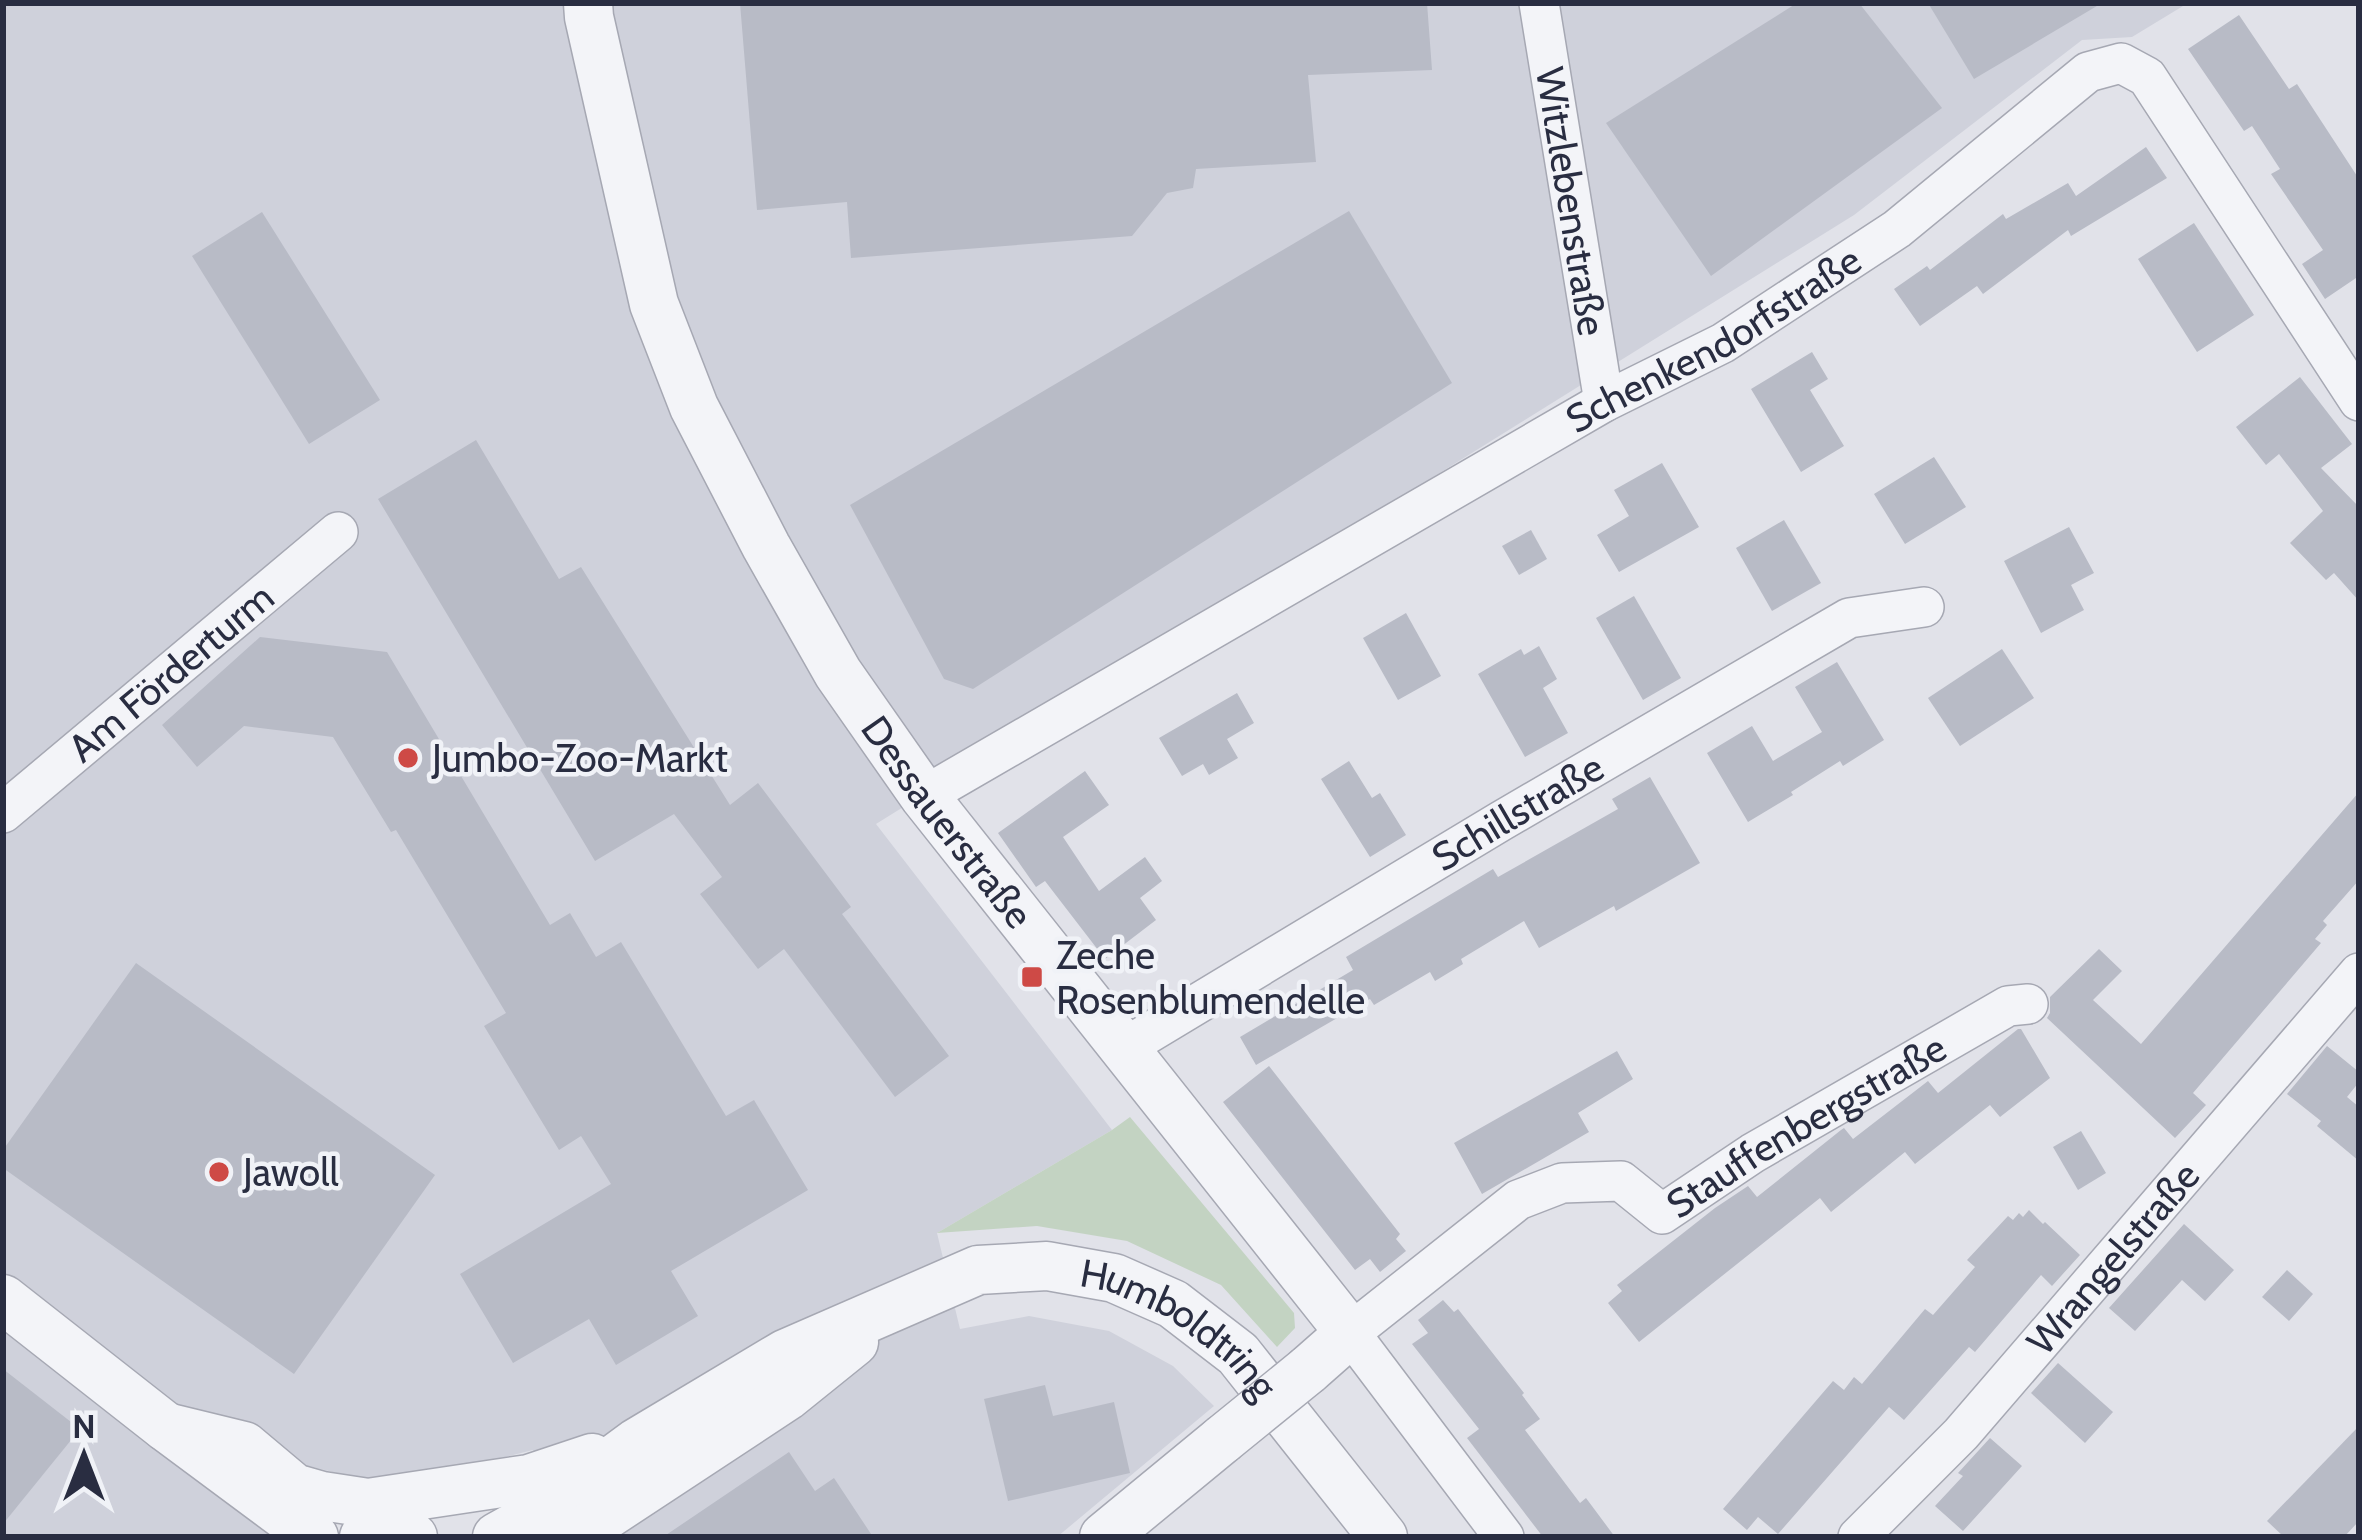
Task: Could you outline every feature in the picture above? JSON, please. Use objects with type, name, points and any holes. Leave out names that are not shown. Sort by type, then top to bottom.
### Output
[{"type":"street","name":"Dessauerstraße","points":[[587,3],[654,304],[694,407],[838,673],[924,796],[1350,1334],[1504,1537]]},
{"type":"street","name":"Witzlebenstraße","points":[[1539,3],[1604,402]]},
{"type":"street","name":"Schenkendorfstraße","points":[[924,796],[1604,402],[1723,343],[1898,229],[2088,72],[2121,63],[2147,77],[2359,401]]},
{"type":"street","name":"Am Förderturm","points":[[3,813],[338,532]]},
{"type":"street","name":"Schillstraße","points":[[1124,1048],[1849,618],[1924,607]]},
{"type":"street","name":"Wrangelstraße","points":[[1858,1537],[1961,1434],[2359,973]]},
{"type":"street","name":"Stauffenbergstraße","points":[[1350,1334],[1518,1200],[1562,1183],[1621,1181],[1662,1214],[1753,1153],[1988,1017],[2008,1006],[2028,1004]]},
{"type":"street","name":"Humboldtring","points":[[497,1537],[545,1510],[636,1443],[785,1354],[978,1270],[1047,1266],[1114,1278],[1173,1304],[1238,1354],[1383,1537]]},
{"type":"street","points":[[3,1300],[314,1537]]},
{"type":"street","name":"Humboldtring","points":[[574,1537],[788,1396],[904,1300]]},
{"type":"street","points":[[1104,1537],[1350,1334]]},
{"type":"street","points":[[166,1427],[244,1446],[294,1488],[368,1502],[530,1479],[636,1443]]},
{"type":"street","points":[[166,1427],[211,1493],[262,1537]]},
{"type":"street","points":[[364,1537],[398,1532],[413,1537]]},
{"type":"shaded area","points":[[3,3],[2188,3],[2132,37],[2082,40],[1854,215],[876,824],[1112,1130],[937,1233],[960,1329],[1029,1316],[1109,1331],[1173,1366],[1214,1406],[1057,1537],[579,1537],[533,1450],[452,1470],[364,1480],[309,1466],[294,1537],[3,1537]]},
{"type":"green space","points":[[1130,1117],[1294,1313],[1295,1328],[1277,1347],[1221,1285],[1127,1241],[1037,1226],[937,1233]]},
{"type":"building","points":[[740,3],[1427,3],[1432,70],[1308,75],[1316,162],[1196,169],[1193,188],[1167,193],[1132,236],[851,258],[847,202],[757,210]]},
{"type":"building","points":[[1797,3],[1859,3],[1942,108],[1711,276],[1606,123]]},
{"type":"building","points":[[1928,3],[2102,3],[1974,79]]},
{"type":"building","points":[[2239,15],[2289,89],[2297,84],[2359,179],[2359,276],[2325,299],[2302,264],[2323,250],[2271,174],[2280,169],[2252,126],[2244,131],[2188,49]]},
{"type":"building","points":[[2146,147],[2167,178],[2071,236],[2068,230],[1983,294],[1977,286],[1920,326],[1894,289],[1927,266],[1930,270],[2003,214],[2006,219],[2068,183],[2076,196]]},
{"type":"building","points":[[1349,211],[1452,383],[973,689],[944,679],[850,505]]},
{"type":"building","points":[[262,212],[380,400],[309,444],[192,256]]},
{"type":"building","points":[[2194,223],[2254,315],[2197,352],[2138,259]]},
{"type":"building","points":[[1812,352],[1828,379],[1810,390],[1844,446],[1801,472],[1751,389]]},
{"type":"building","points":[[2300,377],[2352,444],[2321,468],[2359,507],[2359,601],[2334,573],[2326,580],[2290,543],[2323,511],[2279,454],[2266,465],[2236,427]]},
{"type":"building","points":[[476,440],[559,579],[581,567],[730,805],[758,783],[851,907],[842,914],[949,1056],[895,1097],[784,949],[758,969],[700,894],[722,877],[674,814],[595,861],[378,499]]},
{"type":"building","points":[[1934,457],[1966,507],[1905,544],[1874,494]]},
{"type":"building","points":[[1662,463],[1699,527],[1619,572],[1597,535],[1629,516],[1614,490]]},
{"type":"building","points":[[1784,520],[1821,583],[1772,611],[1736,548]]},
{"type":"building","points":[[2069,527],[2094,573],[2071,585],[2084,610],[2041,633],[2004,561]]},
{"type":"building","points":[[1531,530],[1547,559],[1519,575],[1502,546]]},
{"type":"building","points":[[1634,596],[1681,678],[1643,700],[1596,618]]},
{"type":"building","points":[[1406,613],[1441,676],[1398,700],[1363,638]]},
{"type":"building","points":[[260,637],[387,652],[550,925],[570,913],[596,957],[621,942],[726,1116],[754,1100],[808,1190],[671,1271],[698,1316],[616,1365],[589,1319],[513,1363],[460,1274],[611,1184],[581,1136],[559,1150],[484,1026],[506,1013],[396,830],[391,832],[333,737],[244,726],[197,767],[162,725]]},
{"type":"building","points":[[1539,646],[1557,679],[1543,688],[1568,733],[1525,757],[1478,674],[1521,649],[1524,655]]},
{"type":"building","points":[[2002,649],[2034,698],[1960,746],[1928,698]]},
{"type":"building","points":[[1837,662],[1884,740],[1843,766],[1840,761],[1748,822],[1707,753],[1752,726],[1773,761],[1822,732],[1795,687]]},
{"type":"building","points":[[1237,693],[1254,723],[1227,739],[1238,758],[1209,775],[1203,764],[1182,776],[1159,738]]},
{"type":"building","points":[[1349,761],[1372,798],[1380,793],[1406,835],[1370,857],[1321,779]]},
{"type":"building","points":[[1085,771],[1109,805],[1063,837],[1099,891],[1145,857],[1162,881],[1140,898],[1156,920],[1105,959],[1045,881],[1036,887],[998,833]]},
{"type":"building","points":[[1650,777],[1700,863],[1539,948],[1524,921],[1461,959],[1463,964],[1435,981],[1430,972],[1374,1005],[1370,999],[1256,1065],[1240,1037],[1353,970],[1346,957],[1493,869],[1498,877],[1618,809],[1612,799]]},
{"type":"building","points":[[2359,792],[2359,880],[2323,921],[2327,925],[2315,939],[2321,943],[2193,1093],[2206,1105],[2175,1138],[2047,1018],[2050,997],[2099,949],[2122,971],[2093,1000],[2141,1044]]},
{"type":"building","name":"Jawoll","points":[[136,963],[435,1175],[294,1374],[3,1168],[3,1150]]},
{"type":"building","points":[[2018,1029],[2050,1078],[2000,1117],[1990,1105],[1915,1164],[1905,1152],[1831,1212],[1820,1198],[1639,1342],[1608,1303],[1622,1291],[1617,1285],[1715,1208],[1748,1186],[1757,1197],[1841,1130],[1853,1139],[1928,1081],[1938,1093]]},
{"type":"building","points":[[2327,1046],[2359,1072],[2359,1082],[2347,1097],[2359,1107],[2359,1161],[2287,1094]]},
{"type":"building","points":[[1617,1051],[1633,1079],[1578,1113],[1589,1132],[1482,1194],[1454,1143]]},
{"type":"building","points":[[1269,1066],[1400,1234],[1396,1239],[1406,1251],[1380,1272],[1370,1259],[1355,1270],[1223,1102]]},
{"type":"building","points":[[2081,1131],[2106,1173],[2078,1190],[2053,1147]]},
{"type":"building","points":[[2029,1210],[2080,1255],[2052,1286],[2041,1275],[1975,1352],[1969,1347],[1904,1420],[1889,1407],[1778,1534],[1758,1517],[1747,1530],[1723,1509],[1833,1381],[1844,1390],[1854,1377],[1862,1384],[1925,1309],[1933,1315],[1975,1267],[1967,1260],[2008,1216],[2013,1220]]},
{"type":"building","points":[[2184,1224],[2234,1270],[2205,1301],[2182,1280],[2135,1331],[2109,1308]]},
{"type":"building","points":[[2287,1270],[2313,1294],[2289,1321],[2262,1297]]},
{"type":"building","points":[[1443,1300],[1454,1312],[1458,1309],[1524,1393],[1540,1419],[1525,1430],[1580,1503],[1586,1498],[1615,1537],[1543,1537],[1467,1438],[1479,1429],[1412,1344],[1428,1333],[1418,1320]]},
{"type":"building","points":[[2058,1363],[2113,1412],[2085,1443],[2031,1393]]},
{"type":"building","points":[[3,1369],[80,1429],[3,1524]]},
{"type":"building","points":[[1045,1385],[1053,1416],[1114,1402],[1130,1473],[1008,1501],[984,1399]]},
{"type":"building","points":[[2359,1426],[2359,1521],[2344,1537],[2284,1537],[2267,1521]]},
{"type":"building","points":[[1990,1438],[2022,1466],[1963,1531],[1935,1506]]},
{"type":"building","points":[[789,1452],[815,1491],[834,1478],[873,1537],[663,1537]]},
{"type":"place","name":"Jumbo-Zoo-Markt","points":[[408,758]]},
{"type":"place","name":"Zeche Rosenblumendelle","points":[[1032,977]]},
{"type":"place","name":"Jawoll","points":[[219,1172]]}]
